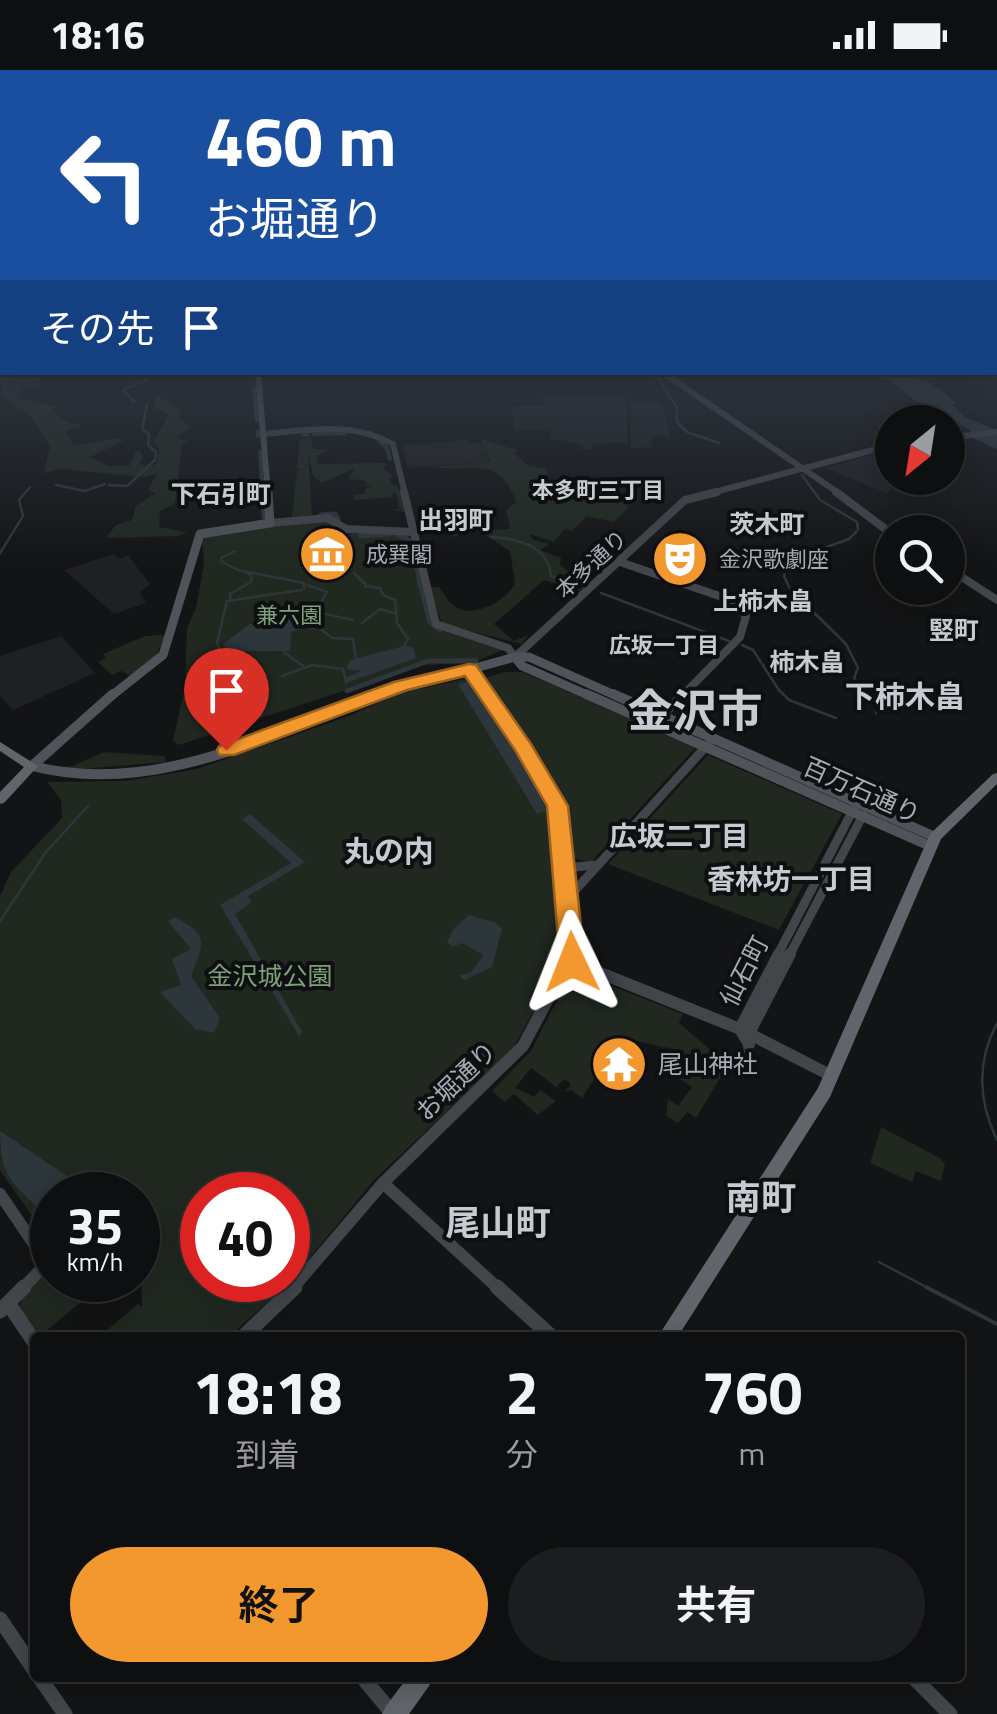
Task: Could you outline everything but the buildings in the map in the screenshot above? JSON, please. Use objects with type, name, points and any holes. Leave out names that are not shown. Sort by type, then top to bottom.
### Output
[{"type":"highway","points":[[0,746],[32,766],[0,800]]},
{"type":"highway","points":[[670,1332],[832,1076],[932,841],[997,778]]},
{"type":"highway","points":[[393,1714],[418,1682]]},
{"type":"main road","points":[[32,766],[165,652],[200,534],[270,523],[262,412]]},
{"type":"main road","points":[[32,766],[58,774],[104,776],[182,766],[401,686],[515,656]]},
{"type":"main road","name":"百万石通り","points":[[515,656],[520,664],[620,702],[932,841]]},
{"type":"street","points":[[721,412],[875,521]]},
{"type":"street","points":[[264,434],[352,429],[388,440],[396,448],[414,532],[346,529],[326,518],[270,523]]},
{"type":"street","points":[[965,435],[997,432]]},
{"type":"street","name":"本多通り","points":[[515,656],[687,499],[875,450]]},
{"type":"street","points":[[790,458],[824,466]]},
{"type":"street","name":"百万石通り","points":[[414,532],[436,624],[508,648],[515,656]]},
{"type":"street","points":[[620,562],[728,599],[742,609],[746,618],[740,637],[659,719]]},
{"type":"street","points":[[965,579],[997,600]]},
{"type":"street","points":[[469,669],[554,798],[569,897],[572,962],[832,1076]]},
{"type":"street","points":[[569,897],[711,742]]},
{"type":"street","name":"仙石町","points":[[746,1036],[857,809]]},
{"type":"street","points":[[565,868],[597,865]]},
{"type":"street","name":"お堀通り","points":[[249,1332],[278,1306],[383,1184],[523,1046],[572,962]]},
{"type":"street","points":[[383,1184],[545,1332]]},
{"type":"street","points":[[0,1194],[47,1263],[4,1307],[30,1337]]},
{"type":"street","points":[[0,1619],[30,1664]]},
{"type":"street","points":[[43,1682],[65,1714]]},
{"type":"street","points":[[366,1682],[393,1714]]},
{"type":"street","points":[[918,1682],[950,1714]]},
{"type":"shaded area","points":[[513,412],[627,412],[627,442],[593,444],[592,449],[583,450],[583,444],[550,439],[549,430],[515,430]]},
{"type":"shaded area","points":[[630,412],[664,412],[671,437],[651,436],[652,447],[631,448]]},
{"type":"shaded area","points":[[965,417],[997,430],[997,449],[971,437]]},
{"type":"shaded area","points":[[468,440],[483,443],[489,462],[408,468],[402,445]]},
{"type":"shaded area","points":[[875,454],[875,488],[825,468]]},
{"type":"shaded area","points":[[114,554],[120,559],[128,555],[150,584],[140,592],[146,603],[114,614],[64,570]]},
{"type":"shaded area","points":[[312,617],[312,625],[291,632],[290,651],[247,651],[230,657],[223,644],[250,624]]},
{"type":"shaded area","points":[[61,636],[95,673],[13,710],[0,696],[0,656]]},
{"type":"shaded area","points":[[413,647],[416,658],[346,683],[345,678],[362,671],[346,669],[350,660]]},
{"type":"shaded area","points":[[467,682],[526,768],[547,811],[537,814],[458,684]]},
{"type":"shaded area","points":[[250,814],[305,862],[248,896],[252,902],[235,914],[302,1032],[299,1036],[220,905],[291,863],[242,819]]},
{"type":"shaded area","points":[[469,915],[496,923],[502,929],[492,967],[464,980],[459,975],[470,973],[484,955],[462,943],[453,947],[447,942]]},
{"type":"shaded area","points":[[174,917],[199,935],[201,948],[191,976],[220,1018],[214,1033],[195,1029],[160,992],[181,985],[172,959],[191,949],[168,921]]},
{"type":"shaded area","points":[[0,1131],[61,1172],[30,1172],[30,1200],[9,1176],[2,1158]]},
{"type":"green space","points":[[26,412],[56,412],[64,420],[79,424],[83,427],[66,431],[74,445],[117,438],[123,441],[90,457],[108,466],[129,466],[140,450],[143,457],[139,464],[152,466],[157,463],[159,448],[153,443],[169,414],[163,412],[181,412],[178,418],[190,427],[176,438],[189,442],[182,444],[175,503],[160,511],[159,527],[187,532],[179,536],[106,538],[116,525],[132,520],[136,506],[155,493],[148,490],[157,474],[145,477],[61,469],[44,473],[50,446]]},
{"type":"green space","points":[[311,437],[313,449],[330,450],[316,456],[318,464],[386,463],[384,469],[392,475],[390,482],[399,488],[405,512],[392,510],[400,509],[395,492],[391,497],[355,500],[353,495],[365,494],[366,488],[373,486],[348,479],[355,468],[322,483],[313,476],[308,452],[312,515],[292,517],[297,471],[301,469],[297,468],[300,439]]},
{"type":"green space","points":[[481,439],[517,450],[515,454],[527,465],[547,469],[553,482],[551,488],[566,488],[567,493],[633,496],[623,504],[629,507],[614,522],[587,516],[572,531],[565,529],[554,542],[529,534],[533,540],[550,544],[540,550],[561,558],[560,565],[572,574],[571,584],[582,589],[544,580],[494,624],[514,641],[528,635],[522,644],[442,624],[430,587],[439,587],[454,606],[471,611],[498,601],[515,583],[510,551],[479,531],[451,537],[450,531],[510,529],[506,510],[516,502],[509,487],[501,477],[482,468],[431,467],[491,462]]},
{"type":"green space","name":"兼六園","points":[[328,522],[330,534],[392,534],[408,539],[431,625],[503,650],[476,661],[419,666],[179,745],[173,741],[185,686],[187,628],[196,608],[204,564],[202,540],[211,534]]},
{"type":"green space","points":[[165,635],[156,656],[131,676],[121,671],[112,675],[98,662],[106,658],[103,654],[145,636]]},
{"type":"green space","points":[[504,672],[522,672],[695,748],[591,862],[573,858],[566,804],[483,679]]},
{"type":"green space","name":"金沢城公園","points":[[469,678],[549,807],[568,948],[512,1050],[373,1181],[310,1258],[310,1172],[180,1172],[180,1302],[268,1302],[235,1332],[105,1332],[138,1304],[142,1307],[142,1302],[160,1302],[160,1172],[30,1172],[30,1213],[0,1170],[0,896],[11,872],[62,818],[61,800],[47,782],[126,781],[197,769],[349,716],[400,693]]},
{"type":"green space","points":[[104,752],[164,756],[166,762],[81,769],[60,766],[72,766]]},
{"type":"green space","points":[[708,755],[842,814],[779,930],[608,864]]},
{"type":"green space","points":[[579,973],[683,1014],[679,1023],[728,1065],[696,1118],[687,1112],[678,1123],[666,1116],[668,1099],[678,1106],[692,1087],[672,1074],[658,1075],[671,1048],[636,1041],[618,1042],[582,1098],[571,1090],[565,1092],[571,1084],[564,1079],[557,1086],[560,1090],[531,1068],[515,1088],[534,1097],[540,1090],[556,1101],[538,1115],[514,1094],[505,1102],[492,1091],[531,1051],[570,975]]},
{"type":"green space","points":[[881,1127],[940,1158],[945,1164],[941,1181],[916,1171],[912,1182],[870,1163]]},
{"type":"green space","points":[[30,1284],[30,1302],[81,1302],[45,1332],[37,1332],[19,1308]]},
{"type":"waterway","points":[[109,485],[127,486],[155,460],[156,452],[148,445],[149,434],[142,429],[146,412]]},
{"type":"waterway","points":[[256,412],[257,421]]},
{"type":"waterway","points":[[677,412],[677,422],[687,432],[719,443]]},
{"type":"waterway","points":[[314,434],[345,433]]},
{"type":"waterway","points":[[304,435],[308,434]]},
{"type":"waterway","points":[[379,441],[387,448],[390,459]]},
{"type":"waterway","points":[[260,452],[261,466]]},
{"type":"waterway","points":[[261,467],[262,488]]},
{"type":"waterway","points":[[802,475],[820,500],[857,522],[858,529]]},
{"type":"waterway","points":[[56,485],[85,491],[105,484]]},
{"type":"waterway","points":[[0,553],[23,516],[19,500],[30,487]]},
{"type":"waterway","points":[[263,493],[264,517]]},
{"type":"waterway","points":[[321,515],[335,514],[338,519]]},
{"type":"waterway","points":[[827,547],[849,539],[857,531]]},
{"type":"waterway","points":[[360,536],[389,534]]},
{"type":"waterway","points":[[396,534],[408,539],[414,553]]},
{"type":"waterway","points":[[491,537],[530,546],[544,557],[551,576],[584,587]]},
{"type":"waterway","points":[[825,548],[788,559],[784,576],[790,589],[846,644],[857,666]]},
{"type":"waterway","points":[[393,549],[402,550]]},
{"type":"waterway","points":[[235,551],[221,558],[222,562],[238,570],[304,583],[304,588]]},
{"type":"waterway","points":[[365,559],[376,557]]},
{"type":"waterway","points":[[416,562],[420,584]]},
{"type":"waterway","points":[[230,598],[230,594],[251,582],[252,576],[245,572]]},
{"type":"waterway","points":[[354,573],[365,584]]},
{"type":"waterway","points":[[307,585],[327,592],[318,608],[323,622],[319,626]]},
{"type":"waterway","points":[[365,586],[380,588],[383,595],[395,600],[397,623],[408,639],[404,646]]},
{"type":"waterway","points":[[421,587],[430,622],[440,630]]},
{"type":"waterway","points":[[229,656],[222,656],[217,643],[227,601],[302,590]]},
{"type":"waterway","points":[[601,593],[729,641]]},
{"type":"waterway","points":[[362,623],[380,609],[394,613]]},
{"type":"waterway","points":[[321,613],[353,620]]},
{"type":"waterway","points":[[311,628],[318,627],[332,638],[353,639],[356,660]]},
{"type":"waterway","points":[[742,645],[753,650],[777,687]]},
{"type":"waterway","points":[[284,652],[303,666]]},
{"type":"waterway","points":[[347,691],[428,661],[476,661]]},
{"type":"waterway","points":[[282,676],[312,665],[343,669],[346,683]]},
{"type":"waterway","points":[[858,668],[854,678],[880,708],[876,713]]},
{"type":"waterway","points":[[778,689],[789,700],[836,718]]},
{"type":"waterway","points":[[0,921],[46,852],[88,806]]},
{"type":"waterway","points":[[997,1023],[986,1052],[982,1081],[986,1111],[997,1140]]},
{"type":"waterway","points":[[744,1047],[748,1064]]},
{"type":"waterway","points":[[879,1262],[930,1289]]},
{"type":"waterway","points":[[926,1287],[997,1324]]},
{"type":"place","name":"成巽閣","points":[[327,554]]},
{"type":"place","name":"金沢歌劇座","points":[[680,559]]},
{"type":"place","name":"尾山神社","points":[[619,1064]]},
{"type":"district","name":"本多町三丁目","points":[[598,490]]},
{"type":"district","name":"下石引町","points":[[221,494]]},
{"type":"district","name":"出羽町","points":[[456,520]]},
{"type":"district","name":"茨木町","points":[[767,524]]},
{"type":"district","name":"上柿木畠","points":[[763,601]]},
{"type":"district","name":"竪町","points":[[954,630]]},
{"type":"district","name":"広坂一丁目","points":[[664,645]]},
{"type":"district","name":"柿木畠","points":[[807,662]]},
{"type":"district","name":"下柿木畠","points":[[905,697]]},
{"type":"district","name":"金沢市","points":[[695,711]]},
{"type":"district","name":"広坂二丁目","points":[[679,836]]},
{"type":"district","name":"丸の内","points":[[389,852]]},
{"type":"district","name":"香林坊一丁目","points":[[791,879]]},
{"type":"district","name":"南町","points":[[761,1198]]},
{"type":"district","name":"尾山町","points":[[498,1223]]},
{"type":"route","points":[[226,750],[401,686],[469,669],[524,748],[557,806],[573,934],[572,962]]}]
